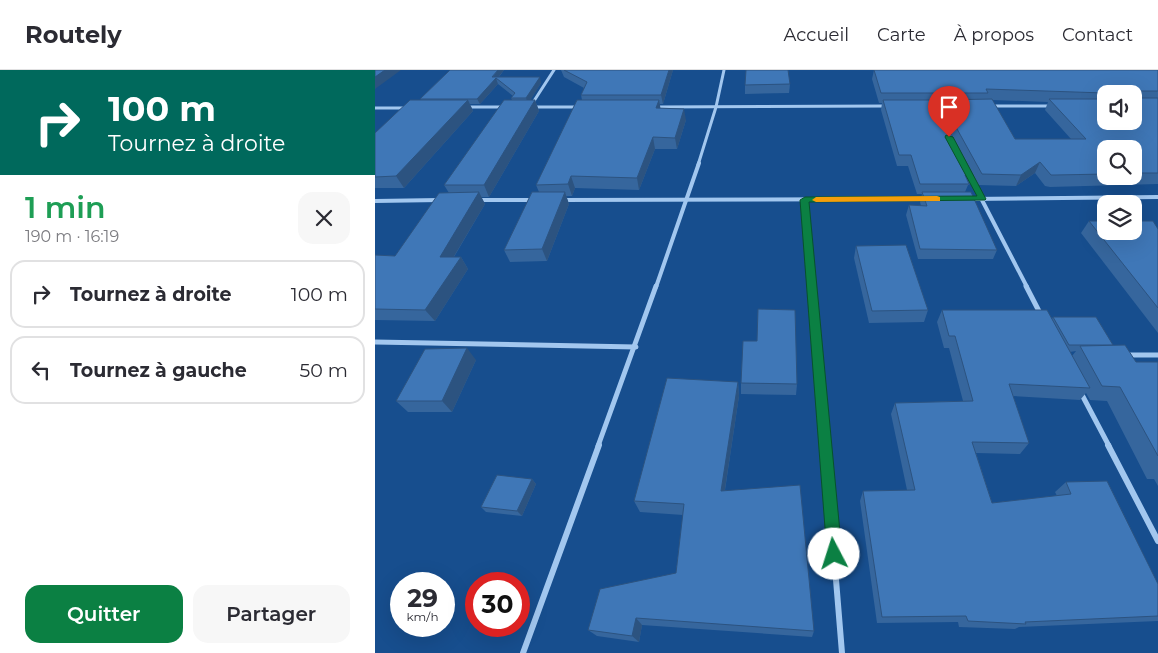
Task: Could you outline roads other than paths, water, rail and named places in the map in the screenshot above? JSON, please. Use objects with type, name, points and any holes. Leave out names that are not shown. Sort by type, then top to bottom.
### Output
[{"type":"street","points":[[554,70],[530,107],[579,107]]},
{"type":"street","points":[[523,653],[636,347],[688,199],[716,107],[724,70]]},
{"type":"street","points":[[647,107],[893,106]]},
{"type":"street","points":[[981,106],[1058,106]]},
{"type":"street","points":[[462,107],[511,107]]},
{"type":"street","points":[[375,108],[414,108]]},
{"type":"street","points":[[964,165],[1044,321]]},
{"type":"street","points":[[963,199],[1158,197]]},
{"type":"street","points":[[551,200],[933,199]]},
{"type":"street","points":[[375,201],[443,200]]},
{"type":"street","points":[[473,200],[541,200]]},
{"type":"street","points":[[805,200],[842,653]]},
{"type":"street","points":[[375,342],[636,347]]},
{"type":"street","points":[[1119,355],[1158,355]]},
{"type":"street","points":[[1075,382],[1158,541]]}]
